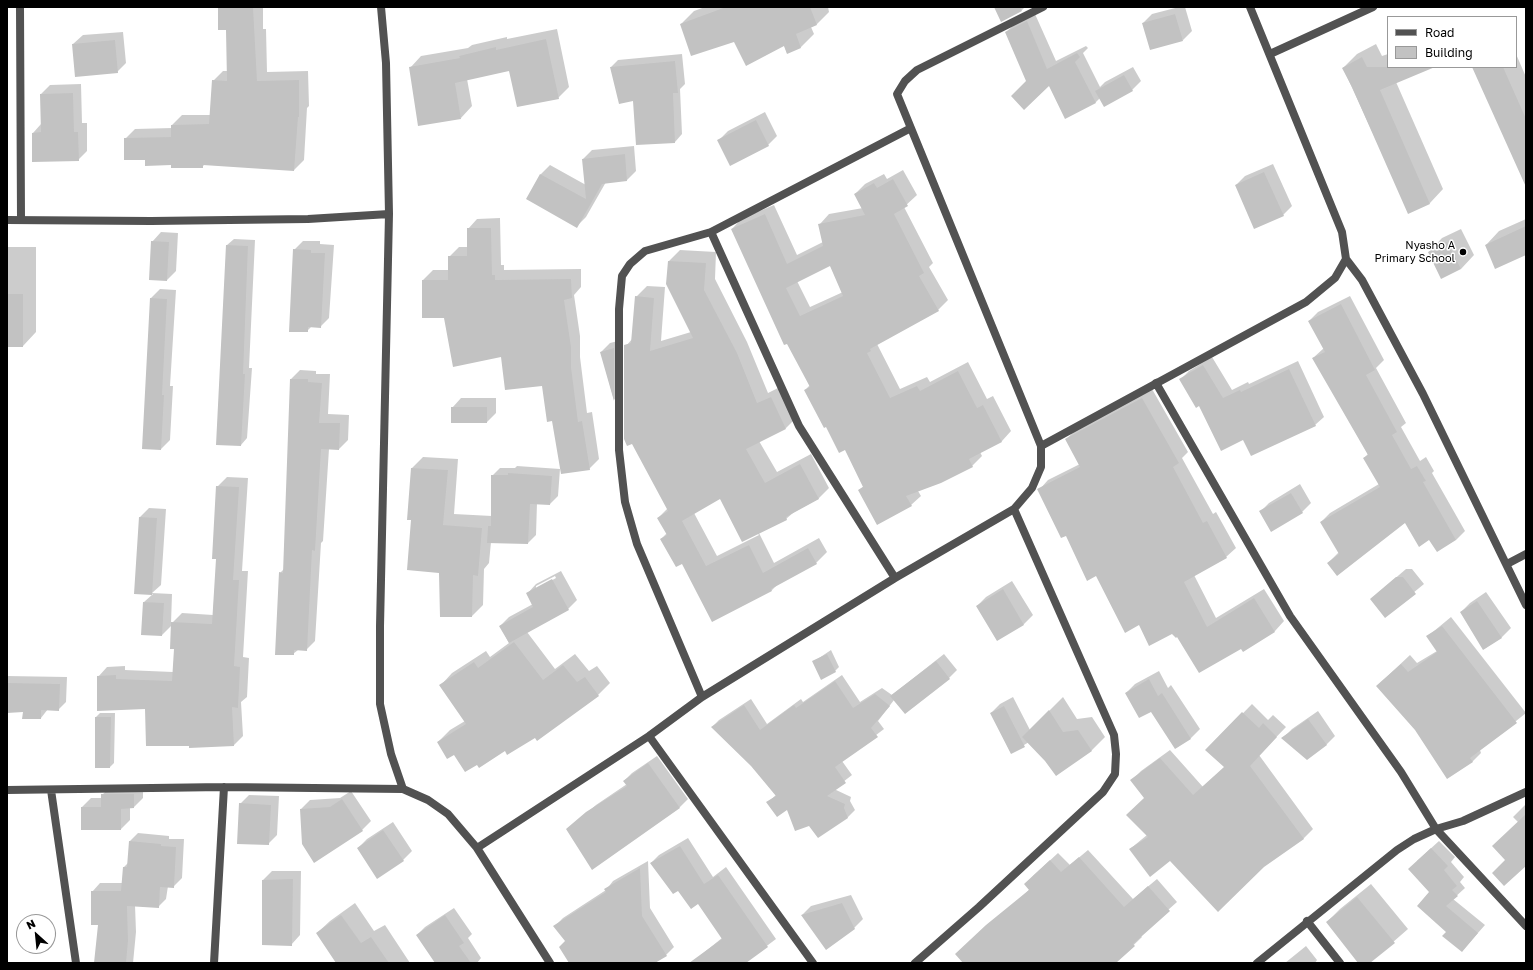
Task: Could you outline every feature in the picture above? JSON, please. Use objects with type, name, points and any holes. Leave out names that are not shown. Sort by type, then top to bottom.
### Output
[{"type":"street","points":[[20,7],[21,219]]},
{"type":"street","points":[[381,7],[386,63],[389,214],[380,626],[380,704],[391,754],[403,789]]},
{"type":"street","points":[[477,848],[649,736],[702,697],[895,578],[1014,509],[1032,488],[1041,467],[1041,446],[897,94],[909,77],[917,70],[1043,7]]},
{"type":"street","points":[[1250,7],[1342,232],[1346,259],[1362,280],[1423,394],[1526,605]]},
{"type":"street","points":[[1270,54],[1373,7]]},
{"type":"street","points":[[702,697],[637,544],[625,502],[619,450],[619,309],[622,276],[635,260],[645,251],[711,232],[911,128]]},
{"type":"street","points":[[7,220],[151,221],[308,219],[389,214]]},
{"type":"street","points":[[711,232],[799,426],[895,578]]},
{"type":"street","points":[[1041,446],[1306,302],[1335,278],[1346,259]]},
{"type":"street","points":[[1156,383],[1290,616],[1401,772],[1436,829],[1526,926]]},
{"type":"street","points":[[915,963],[979,907],[1098,797],[1115,774],[1116,754],[1114,735],[1014,509]]},
{"type":"street","points":[[1507,564],[1526,554]]},
{"type":"street","points":[[649,736],[814,963]]},
{"type":"street","points":[[214,963],[224,787]]},
{"type":"street","points":[[7,790],[224,787],[403,789],[428,800],[448,814],[477,848],[550,963]]},
{"type":"street","points":[[51,790],[76,963]]},
{"type":"street","points":[[1257,963],[1307,921],[1397,850],[1414,839],[1436,829],[1463,821],[1526,792]]},
{"type":"street","points":[[1307,921],[1340,963]]},
{"type":"building","points":[[218,7],[253,7],[257,81],[299,80],[299,117],[294,171],[203,165],[203,168],[171,168],[171,165],[145,166],[145,160],[124,160],[124,138],[171,137],[171,125],[209,124],[212,80],[227,81],[226,30],[218,30]]},
{"type":"building","points":[[726,7],[810,7],[817,25],[796,34],[801,48],[787,54],[784,46],[746,66],[734,42],[691,56],[680,24]]},
{"type":"building","points":[[994,7],[1020,7],[1022,11],[1001,22]]},
{"type":"building","points":[[1175,14],[1183,41],[1150,50],[1142,23]]},
{"type":"building","points":[[1027,21],[1047,69],[1077,53],[1080,57],[1075,62],[1096,103],[1065,119],[1049,86],[1024,110],[1011,96],[1026,81],[1005,32]]},
{"type":"building","points":[[546,39],[559,99],[517,107],[509,71],[455,83],[461,119],[418,126],[409,67],[460,58],[459,56],[496,47],[496,50]]},
{"type":"building","points":[[115,40],[118,73],[75,77],[72,44]]},
{"type":"building","points":[[1362,57],[1367,67],[1433,68],[1380,90],[1430,204],[1408,214],[1352,87],[1342,68]]},
{"type":"building","points":[[675,61],[678,93],[673,93],[675,143],[636,145],[633,101],[619,104],[610,67]]},
{"type":"building","points":[[1472,68],[1503,68],[1526,119],[1526,187]]},
{"type":"building","points":[[1124,75],[1133,91],[1104,107],[1095,91]]},
{"type":"building","points":[[73,93],[74,132],[78,132],[79,161],[32,162],[32,133],[41,132],[40,94]]},
{"type":"building","points":[[756,120],[769,146],[730,166],[717,140]]},
{"type":"building","points":[[625,154],[627,181],[602,184],[577,228],[526,199],[540,174],[586,199],[582,159]]},
{"type":"building","points":[[1264,172],[1284,216],[1254,229],[1235,185]]},
{"type":"building","points":[[893,179],[908,206],[894,214],[924,273],[919,276],[939,311],[870,349],[871,351],[867,353],[890,398],[917,386],[920,391],[958,371],[977,408],[983,405],[1002,442],[969,459],[973,467],[941,483],[906,496],[912,506],[877,525],[858,490],[863,487],[845,450],[839,453],[826,427],[824,428],[804,390],[810,387],[787,344],[784,345],[731,229],[765,214],[787,264],[823,246],[818,224],[865,215],[854,194],[874,183],[877,188]],"holes":[[[830,266],[843,296],[800,316],[786,288]]]},
{"type":"building","points":[[1526,226],[1526,255],[1495,269],[1485,245]]},
{"type":"building","points":[[467,228],[491,228],[492,275],[495,275],[495,280],[571,279],[572,298],[564,300],[571,347],[571,367],[578,422],[582,421],[590,470],[561,474],[552,421],[547,422],[542,386],[505,390],[501,357],[453,367],[444,318],[422,318],[422,280],[448,280],[448,256],[467,256]]},
{"type":"building","points":[[151,241],[169,242],[167,281],[149,280]]},
{"type":"building","points":[[1447,242],[1461,269],[1441,279],[1428,252]]},
{"type":"building","points":[[226,245],[248,246],[243,374],[245,374],[241,446],[216,445]]},
{"type":"building","points":[[293,249],[311,250],[311,253],[325,253],[321,328],[308,327],[308,332],[289,332]]},
{"type":"building","points":[[668,261],[706,263],[704,290],[737,353],[757,403],[771,397],[786,429],[746,449],[765,483],[800,464],[819,499],[786,517],[787,520],[742,542],[720,499],[682,521],[706,566],[749,545],[763,573],[808,548],[817,564],[771,589],[772,591],[712,622],[682,564],[676,567],[660,539],[667,535],[657,518],[668,511],[632,444],[627,446],[624,439],[624,345],[631,343],[635,296],[654,298],[650,351],[693,338],[666,284]]},
{"type":"building","points":[[7,294],[23,294],[23,347],[7,347]]},
{"type":"building","points":[[150,298],[167,299],[161,450],[142,449]]},
{"type":"building","points":[[1341,304],[1375,370],[1366,375],[1397,432],[1392,435],[1411,469],[1417,466],[1426,481],[1423,482],[1456,540],[1437,552],[1429,540],[1419,547],[1405,523],[1337,576],[1327,563],[1339,554],[1320,522],[1380,487],[1363,458],[1368,455],[1312,358],[1325,352],[1308,321]]},
{"type":"building","points":[[614,348],[614,401],[600,352]]},
{"type":"building","points":[[1203,365],[1223,398],[1240,390],[1241,392],[1289,369],[1316,426],[1251,456],[1243,440],[1221,451],[1199,406],[1196,408],[1179,379]]},
{"type":"building","points":[[290,379],[308,379],[308,382],[322,383],[319,423],[340,423],[339,450],[321,449],[315,551],[312,550],[307,651],[294,650],[294,655],[275,655],[279,572],[283,573]]},
{"type":"building","points":[[1142,398],[1179,463],[1173,467],[1203,523],[1207,521],[1227,558],[1184,582],[1207,627],[1254,598],[1275,632],[1243,652],[1241,649],[1199,673],[1177,637],[1176,638],[1172,634],[1149,646],[1139,625],[1125,633],[1096,576],[1087,581],[1066,536],[1061,538],[1037,489],[1080,467],[1065,439]]},
{"type":"building","points":[[451,407],[487,407],[487,423],[451,423]]},
{"type":"building","points":[[411,468],[448,470],[443,525],[482,528],[478,576],[473,575],[472,617],[440,617],[439,573],[407,570],[411,520],[407,520]]},
{"type":"building","points":[[508,473],[552,476],[550,505],[530,504],[528,544],[487,543],[488,526],[491,526],[491,475],[508,475]]},
{"type":"building","points":[[216,486],[239,487],[233,580],[239,580],[234,666],[240,667],[238,708],[232,707],[234,746],[189,748],[189,746],[146,746],[145,709],[97,711],[97,676],[116,675],[116,679],[172,681],[174,649],[170,649],[171,622],[212,624],[216,559],[212,559]]},
{"type":"building","points":[[1291,493],[1303,513],[1271,532],[1259,511]]},
{"type":"building","points":[[139,517],[157,518],[152,595],[134,594]]},
{"type":"building","points":[[1396,577],[1403,577],[1416,594],[1385,618],[1370,599]]},
{"type":"building","points":[[552,579],[569,610],[509,643],[499,626],[533,607],[526,593]]},
{"type":"building","points":[[1003,589],[1024,625],[997,641],[976,606]]},
{"type":"building","points":[[1477,601],[1502,638],[1483,650],[1460,612]]},
{"type":"building","points":[[143,602],[164,603],[162,636],[141,635]]},
{"type":"building","points":[[1442,626],[1517,723],[1470,758],[1473,762],[1447,779],[1415,730],[1376,686],[1401,664],[1408,672],[1437,652],[1426,636]]},
{"type":"building","points":[[514,642],[543,680],[563,665],[577,682],[585,677],[599,696],[537,741],[535,738],[507,755],[505,751],[479,768],[477,765],[465,772],[454,755],[447,759],[437,742],[466,724],[439,685],[474,662],[478,668]]},
{"type":"building","points":[[827,654],[836,672],[821,680],[812,661]]},
{"type":"building","points":[[936,661],[950,679],[905,714],[890,696]]},
{"type":"building","points":[[1149,679],[1158,696],[1162,693],[1191,739],[1175,749],[1151,712],[1139,718],[1125,693]]},
{"type":"building","points":[[835,681],[853,708],[875,694],[890,706],[871,728],[878,737],[835,767],[846,783],[827,796],[845,804],[844,808],[848,818],[818,838],[809,826],[795,831],[787,810],[777,817],[766,802],[776,796],[751,766],[711,727],[744,705],[760,730],[794,705],[796,708]]},
{"type":"building","points":[[7,683],[60,684],[59,711],[41,710],[41,719],[22,719],[23,712],[7,713]]},
{"type":"building","points":[[1004,706],[1025,747],[1011,754],[990,713]]},
{"type":"building","points":[[1049,710],[1063,732],[1078,730],[1092,751],[1056,776],[1045,761],[1022,737]]},
{"type":"building","points":[[1242,712],[1259,728],[1263,723],[1277,737],[1250,766],[1304,839],[1264,867],[1218,912],[1170,861],[1150,877],[1129,849],[1148,837],[1126,815],[1144,798],[1130,780],[1160,758],[1193,795],[1224,767],[1205,750]]},
{"type":"building","points":[[95,717],[111,717],[110,768],[95,768]]},
{"type":"building","points":[[1308,719],[1327,745],[1307,760],[1281,738]]},
{"type":"building","points":[[648,763],[680,808],[592,870],[566,829],[586,812],[627,786],[623,781]]},
{"type":"building","points":[[101,794],[134,794],[134,808],[121,809],[121,830],[81,830],[81,807],[101,807]]},
{"type":"building","points":[[342,799],[363,831],[314,863],[302,844],[300,809],[330,807]]},
{"type":"building","points":[[239,803],[271,805],[269,845],[237,844]]},
{"type":"building","points":[[1526,814],[1526,866],[1504,886],[1492,873],[1505,860],[1492,846]]},
{"type":"building","points":[[383,830],[404,861],[377,879],[357,848]]},
{"type":"building","points":[[129,841],[176,847],[174,888],[160,887],[159,908],[127,906],[128,941],[126,963],[94,963],[98,925],[91,925],[91,891],[121,891],[123,867],[127,867]]},
{"type":"building","points":[[680,846],[704,884],[718,875],[768,947],[746,963],[689,963],[722,939],[698,904],[691,909],[678,891],[673,894],[650,863]]},
{"type":"building","points":[[1431,848],[1448,866],[1444,870],[1457,886],[1452,890],[1458,896],[1446,906],[1478,933],[1462,952],[1442,936],[1446,932],[1417,906],[1429,892],[1408,869]]},
{"type":"building","points":[[1079,857],[1124,907],[1148,886],[1170,911],[1133,944],[1135,946],[1116,963],[963,963],[955,954],[986,925],[1029,890],[1024,884],[1050,860],[1061,872]]},
{"type":"building","points":[[640,868],[642,916],[667,956],[655,963],[569,963],[559,947],[565,941],[553,926],[606,892],[604,889]]},
{"type":"building","points":[[293,879],[292,946],[262,945],[262,880]]},
{"type":"building","points":[[1357,897],[1395,943],[1370,963],[1358,963],[1326,922]]},
{"type":"building","points":[[842,903],[855,929],[826,950],[801,915]]},
{"type":"building","points":[[341,915],[361,943],[371,937],[389,963],[336,963],[316,933]]},
{"type":"building","points":[[445,915],[464,943],[459,946],[471,963],[435,963],[416,935]]},
{"type":"place","name":"Nyasho A Primary School","points":[[1463,252]]}]
